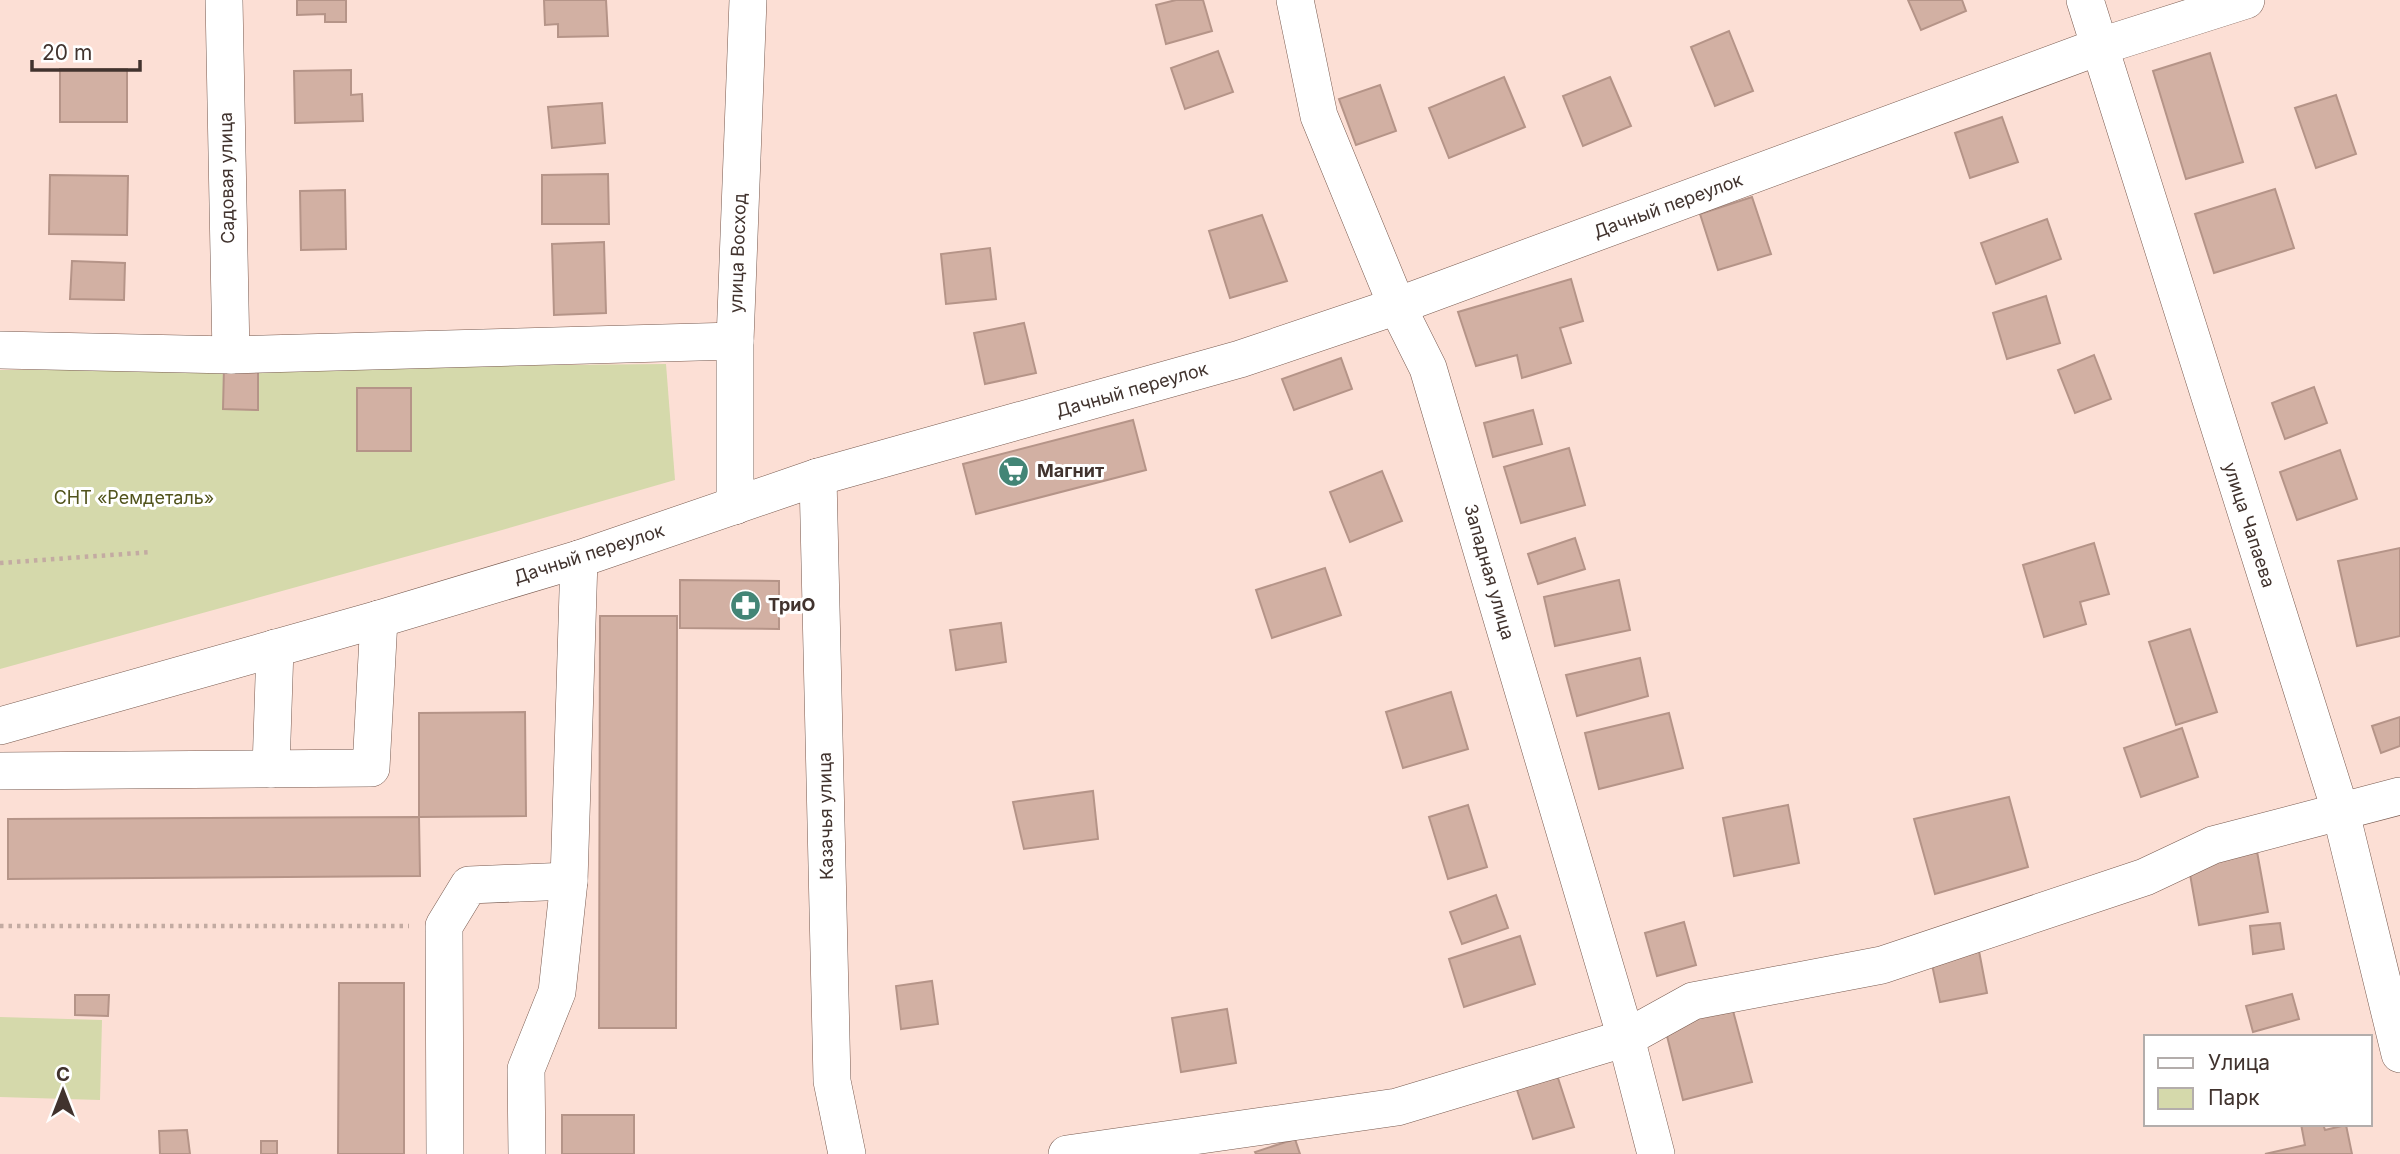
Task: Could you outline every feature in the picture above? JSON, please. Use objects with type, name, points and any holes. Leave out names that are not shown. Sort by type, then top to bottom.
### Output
[{"type":"street","name":"Садовая улица","points":[[224,0],[230,355]]},
{"type":"street","name":"улица Восход","points":[[735,506],[735,341],[748,0]]},
{"type":"street","name":"Западная улица","points":[[1295,0],[1319,116],[1397,306],[1428,368],[1626,1038],[1656,1154]]},
{"type":"street","name":"улица Чапаева","points":[[2085,0],[2341,813],[2400,1054]]},
{"type":"street","name":"Дачный переулок","points":[[0,726],[379,619],[579,559],[818,477],[1240,359],[1397,306],[2098,47],[2246,0]]},
{"type":"street","points":[[0,350],[230,355],[735,341]]},
{"type":"street","name":"Казачья улица","points":[[818,477],[832,1081],[847,1154]]},
{"type":"street","points":[[527,1154],[526,1069],[557,992],[569,881],[579,559]]},
{"type":"street","points":[[0,771],[371,768],[379,619]]},
{"type":"street","points":[[271,769],[275,648]]},
{"type":"street","points":[[1067,1154],[1397,1107],[1626,1038],[1693,1001],[1882,965],[2145,877],[2213,845],[2400,796]]},
{"type":"street","points":[[445,1154],[444,926],[469,885],[569,881]]},
{"type":"path","points":[[0,563],[152,552]]},
{"type":"path","points":[[0,926],[444,926]]},
{"type":"green space","name":"СНТ «Ремдеталь»","points":[[666,364],[675,480],[0,669],[0,370]]},
{"type":"green space","points":[[0,1017],[102,1020],[100,1100],[0,1097]]},
{"type":"building","points":[[297,0],[346,0],[346,22],[325,22],[325,14],[297,15]]},
{"type":"building","points":[[544,0],[606,0],[608,36],[558,37],[558,24],[545,25]]},
{"type":"building","points":[[1176,0],[1203,0],[1212,31],[1166,44],[1156,5]]},
{"type":"building","points":[[1908,0],[1962,0],[1966,11],[1921,30]]},
{"type":"building","points":[[1729,31],[1753,91],[1715,106],[1691,47]]},
{"type":"building","points":[[1218,51],[1233,92],[1185,109],[1171,68]]},
{"type":"building","points":[[2210,53],[2243,162],[2186,179],[2153,71]]},
{"type":"building","points":[[60,69],[127,69],[127,122],[60,122]]},
{"type":"building","points":[[351,70],[351,95],[362,94],[363,121],[295,123],[294,71]]},
{"type":"building","points":[[1504,77],[1525,127],[1449,158],[1429,108]]},
{"type":"building","points":[[1610,77],[1631,126],[1583,146],[1563,96]]},
{"type":"building","points":[[1380,85],[1396,131],[1356,145],[1339,99]]},
{"type":"building","points":[[2336,95],[2356,154],[2316,168],[2295,108]]},
{"type":"building","points":[[602,103],[605,143],[552,148],[548,107]]},
{"type":"building","points":[[2002,117],[2018,162],[1970,178],[1955,133]]},
{"type":"building","points":[[608,174],[609,224],[542,224],[542,175]]},
{"type":"building","points":[[50,175],[128,176],[127,235],[49,234]]},
{"type":"building","points":[[2275,189],[2294,248],[2214,273],[2195,214]]},
{"type":"building","points":[[345,190],[346,249],[301,250],[300,191]]},
{"type":"building","points":[[1752,197],[1771,254],[1718,270],[1700,214]]},
{"type":"building","points":[[1262,215],[1287,281],[1230,298],[1209,231]]},
{"type":"building","points":[[2047,219],[2061,259],[1996,284],[1981,243]]},
{"type":"building","points":[[604,242],[606,313],[554,315],[552,244]]},
{"type":"building","points":[[990,248],[996,299],[946,304],[941,254]]},
{"type":"building","points":[[72,261],[125,263],[124,300],[70,299]]},
{"type":"building","points":[[1571,279],[1583,321],[1560,328],[1571,363],[1522,378],[1517,355],[1476,366],[1458,312]]},
{"type":"building","points":[[2046,296],[2060,343],[2007,359],[1993,313]]},
{"type":"building","points":[[1024,323],[1036,373],[985,384],[974,333]]},
{"type":"building","points":[[2094,355],[2111,399],[2075,413],[2058,370]]},
{"type":"building","points":[[1341,358],[1352,389],[1294,410],[1282,379]]},
{"type":"building","points":[[224,367],[258,367],[258,410],[223,409]]},
{"type":"building","points":[[2314,387],[2327,423],[2285,439],[2272,403]]},
{"type":"building","points":[[357,388],[411,388],[411,451],[357,451]]},
{"type":"building","points":[[1533,410],[1542,444],[1493,457],[1484,423]]},
{"type":"building","points":[[1133,420],[1146,470],[976,514],[963,464]]},
{"type":"building","points":[[1569,448],[1585,505],[1521,523],[1504,467]]},
{"type":"building","points":[[2340,450],[2357,499],[2297,520],[2280,472]]},
{"type":"building","points":[[1382,471],[1402,521],[1350,542],[1330,492]]},
{"type":"building","points":[[1575,538],[1585,569],[1538,584],[1528,554]]},
{"type":"building","points":[[2094,543],[2109,594],[2080,602],[2086,624],[2044,637],[2023,565]]},
{"type":"building","points":[[2400,548],[2400,636],[2357,646],[2338,561]]},
{"type":"building","points":[[1325,568],[1341,615],[1272,638],[1256,590]]},
{"type":"building","points":[[680,580],[779,581],[779,629],[680,628]]},
{"type":"building","points":[[1619,580],[1630,630],[1555,646],[1544,597]]},
{"type":"building","points":[[600,616],[677,616],[676,1028],[599,1028]]},
{"type":"building","points":[[1001,623],[1006,662],[956,670],[950,630]]},
{"type":"building","points":[[2190,629],[2217,712],[2176,725],[2149,642]]},
{"type":"building","points":[[1640,658],[1648,696],[1577,716],[1566,675]]},
{"type":"building","points":[[1451,692],[1468,749],[1403,768],[1386,712]]},
{"type":"building","points":[[525,712],[526,816],[419,817],[419,713]]},
{"type":"building","points":[[1669,713],[1683,768],[1599,789],[1585,733]]},
{"type":"building","points":[[2400,717],[2400,746],[2381,753],[2372,726]]},
{"type":"building","points":[[2182,728],[2198,777],[2141,797],[2124,748]]},
{"type":"building","points":[[1093,791],[1098,839],[1024,849],[1013,802]]},
{"type":"building","points":[[2009,797],[2028,867],[1935,894],[1914,819]]},
{"type":"building","points":[[1468,805],[1487,867],[1448,879],[1429,817]]},
{"type":"building","points":[[1788,805],[1799,863],[1734,876],[1723,818]]},
{"type":"building","points":[[419,817],[420,876],[8,879],[8,819]]},
{"type":"building","points":[[2256,846],[2268,912],[2199,925],[2188,863]]},
{"type":"building","points":[[1496,895],[1508,928],[1462,944],[1450,912]]},
{"type":"building","points":[[1684,922],[1696,965],[1657,976],[1645,933]]},
{"type":"building","points":[[2280,923],[2284,949],[2253,954],[2250,926]]},
{"type":"building","points":[[1975,930],[1987,993],[1940,1002],[1927,941]]},
{"type":"building","points":[[1520,936],[1535,984],[1464,1007],[1449,959]]},
{"type":"building","points":[[932,981],[938,1024],[901,1029],[896,986]]},
{"type":"building","points":[[339,983],[404,983],[404,1154],[338,1154]]},
{"type":"building","points":[[2292,994],[2299,1019],[2253,1032],[2246,1006]]},
{"type":"building","points":[[75,995],[109,995],[108,1016],[75,1015]]},
{"type":"building","points":[[1732,1007],[1752,1082],[1683,1100],[1664,1024]]},
{"type":"building","points":[[1227,1009],[1236,1063],[1181,1072],[1172,1018]]},
{"type":"building","points":[[1557,1075],[1574,1127],[1533,1139],[1516,1087]]},
{"type":"building","points":[[562,1115],[634,1115],[634,1154],[562,1154]]},
{"type":"building","points":[[2301,1126],[2324,1126],[2325,1130],[2346,1126],[2352,1154],[2265,1154],[2305,1145]]},
{"type":"building","points":[[187,1130],[190,1154],[160,1154],[159,1131]]},
{"type":"building","points":[[1295,1139],[1300,1154],[1255,1152]]},
{"type":"building","points":[[261,1141],[277,1141],[277,1154],[261,1154]]},
{"type":"place","name":"Магнит","points":[[1014,471]]},
{"type":"place","name":"ТриО","points":[[745,605]]}]
